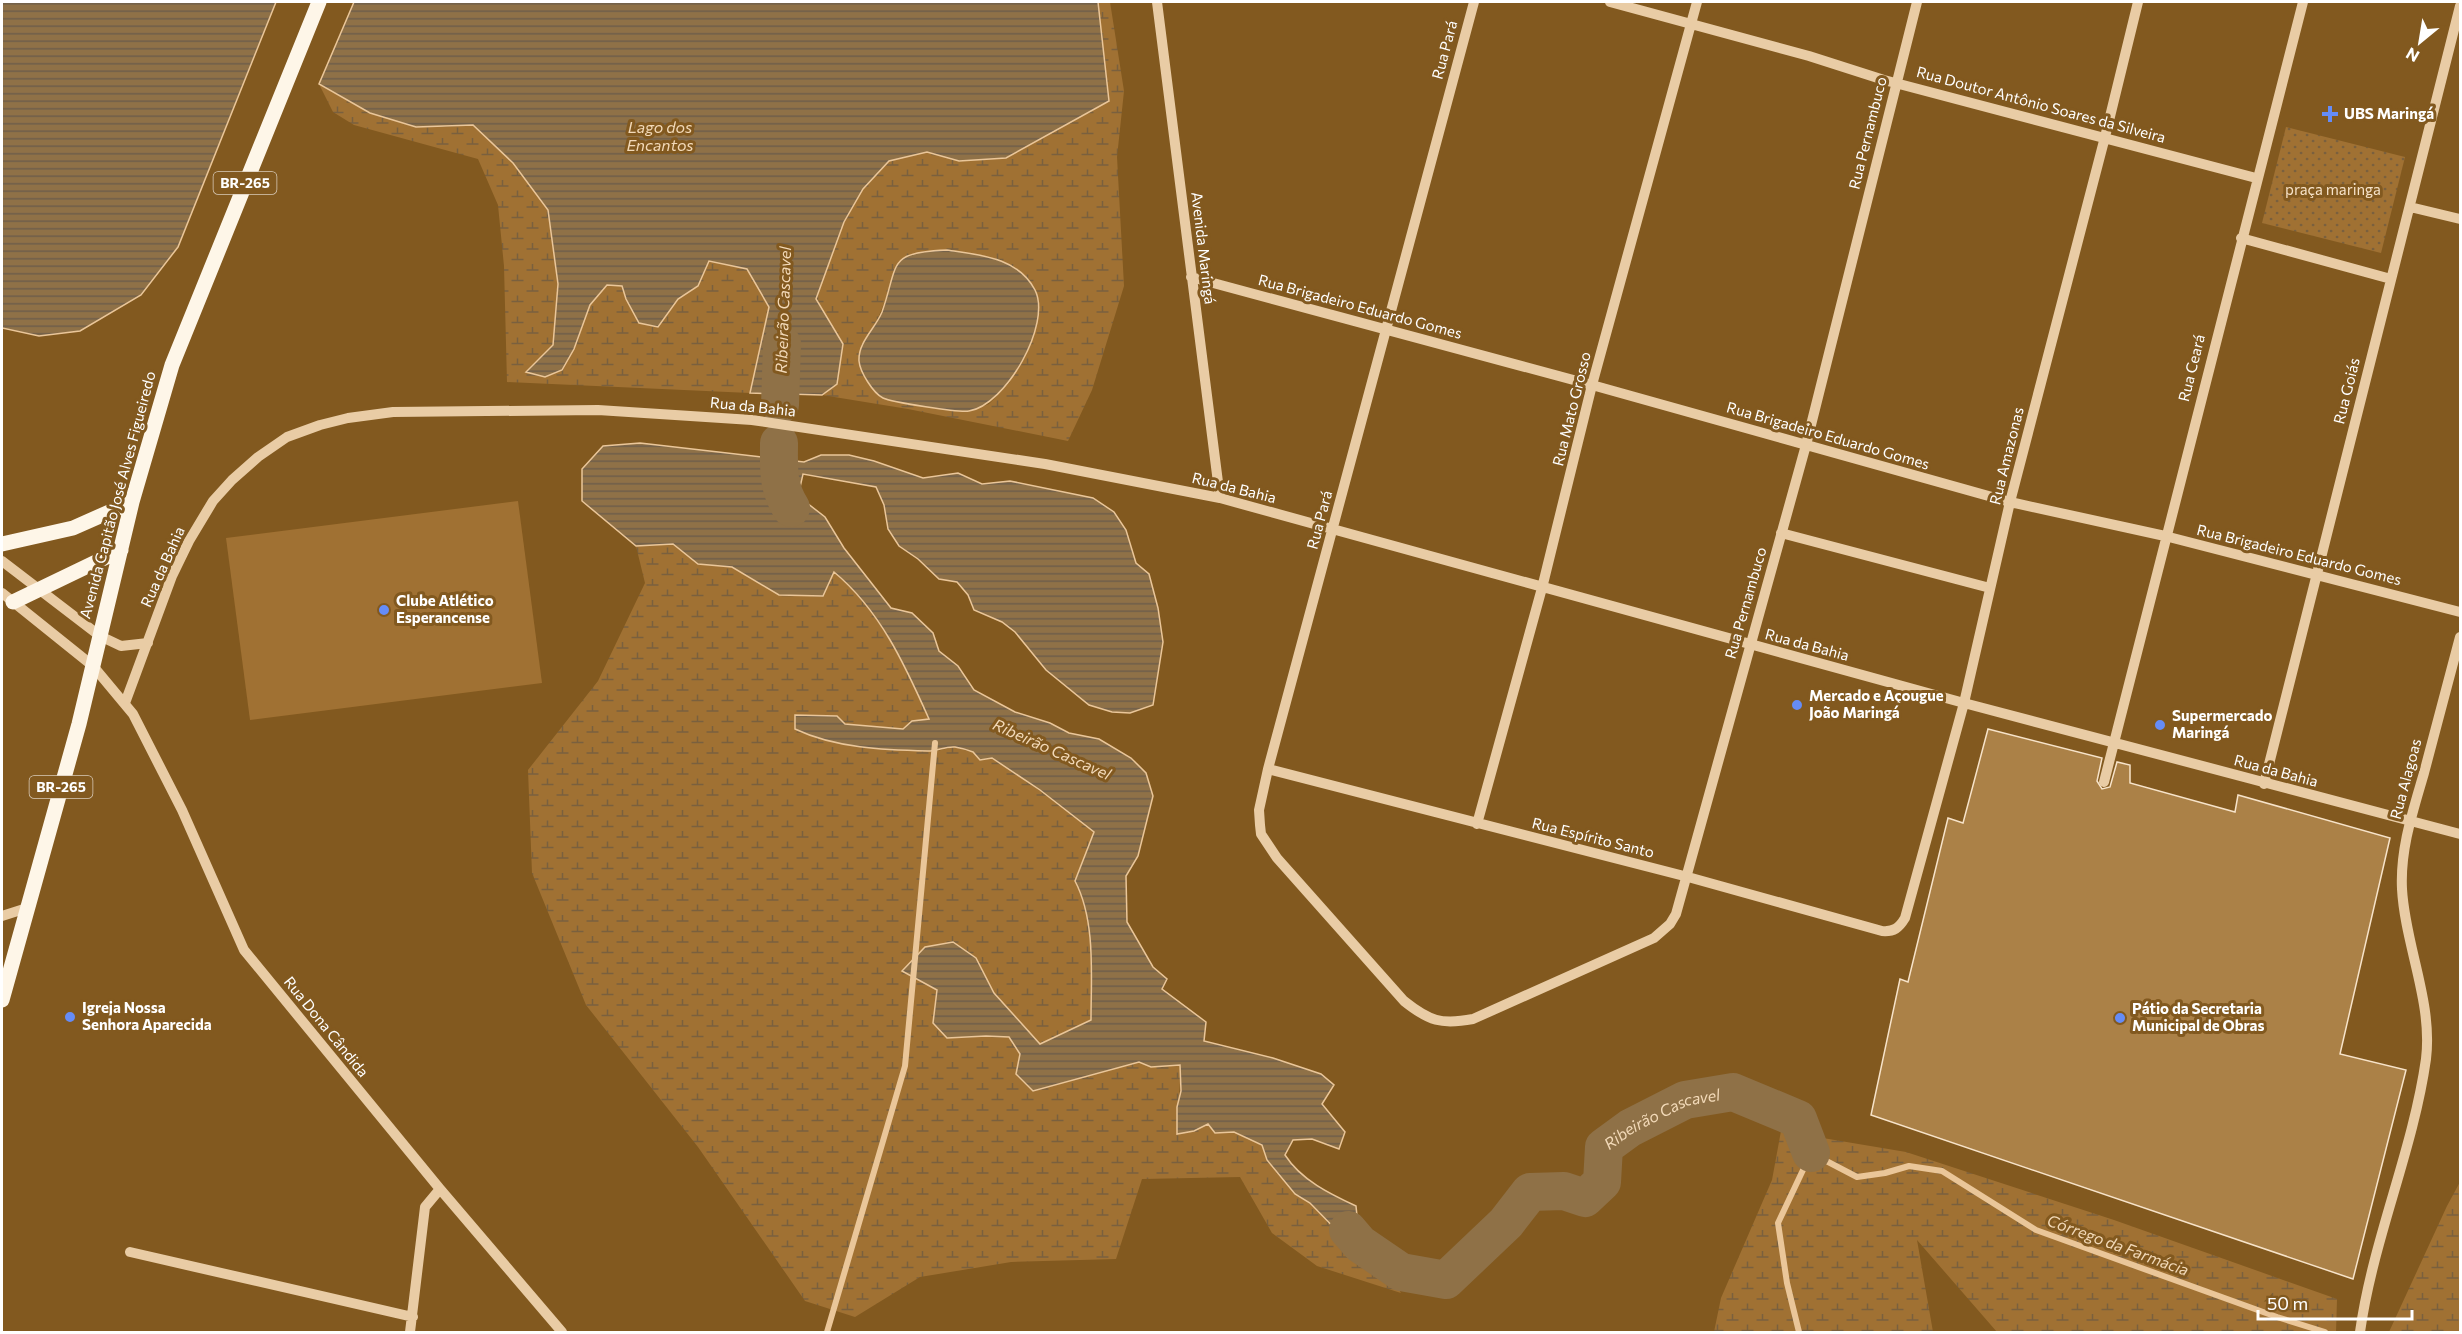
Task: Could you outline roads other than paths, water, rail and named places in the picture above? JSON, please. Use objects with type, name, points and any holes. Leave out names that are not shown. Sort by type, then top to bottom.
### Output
[{"type":"main road","name":"Avenida Capitão José Alves Figueiredo","points":[[93,666],[132,502],[172,365],[319,2]]},
{"type":"main road","points":[[2,544],[73,528],[132,502]]},
{"type":"main road","points":[[7,597],[37,590],[121,550]]},
{"type":"main road","name":"BR-265","points":[[2,1000],[93,666]]},
{"type":"street","name":"Avenida Maringá","points":[[1158,2],[1220,498]]},
{"type":"street","name":"Rua Pará","points":[[1404,1001],[1268,845],[1262,834],[1259,810],[1268,769],[1474,2]]},
{"type":"street","name":"Rua Doutor Antônio Soares da Silveira","points":[[1610,2],[1809,56],[1896,83],[2256,178]]},
{"type":"street","name":"Rua Mato Grosso","points":[[1477,824],[1542,588],[1592,385],[1697,2]]},
{"type":"street","name":"Rua Pernambuco","points":[[1404,1001],[1422,1016],[1438,1021],[1454,1023],[1473,1019],[1653,938],[1670,924],[1676,914],[1806,445],[1917,2]]},
{"type":"street","name":"Rua Amazonas","points":[[1905,918],[1964,703],[2010,502],[2138,2]]},
{"type":"street","name":"Rua Ceará","points":[[2104,782],[2256,178],[2303,2]]},
{"type":"street","name":"Rua Goiás","points":[[2264,784],[2460,6]]},
{"type":"street","points":[[2410,207],[2460,219]]},
{"type":"street","points":[[2241,238],[2391,279]]},
{"type":"street","name":"Rua Brigadeiro Eduardo Gomes","points":[[1191,277],[1592,385],[2010,502],[2165,536],[2460,612]]},
{"type":"street","name":"Rua da Bahia","points":[[125,703],[172,576],[189,541],[213,501],[232,480],[287,437],[348,418],[393,412],[598,410],[752,420],[1045,464],[1220,498],[1964,703],[2460,834]]},
{"type":"street","points":[[1781,533],[1990,588]]},
{"type":"street","points":[[2,561],[100,636],[121,646],[148,644]]},
{"type":"street","name":"Rua Dona Cândida","points":[[7,597],[93,666],[125,703],[133,714],[182,810],[244,950],[440,1189],[562,1332]]},
{"type":"street","name":"Rua Alagoas","points":[[2360,1332],[2376,1252],[2411,1126],[2426,1057],[2426,1027],[2402,890],[2402,860],[2410,821],[2460,637]]},
{"type":"street","name":"Rua Espírito Santo","points":[[1268,769],[1688,877],[1882,931],[1895,930],[1905,918]]},
{"type":"street","points":[[2,916],[27,908]]},
{"type":"street","points":[[410,1332],[425,1207],[440,1189]]},
{"type":"street","points":[[130,1252],[413,1317]]},
{"type":"water","points":[[2,2],[276,2],[178,247],[141,295],[80,331],[39,336],[2,328]]},
{"type":"water","name":"Lago dos Encantos","points":[[354,2],[1098,2],[1109,101],[1006,158],[959,161],[927,152],[889,161],[863,189],[844,222],[816,299],[843,344],[837,384],[822,395],[750,393],[769,307],[747,269],[709,261],[698,286],[678,299],[658,327],[639,323],[622,286],[607,285],[590,305],[574,349],[562,370],[545,377],[526,372],[553,345],[558,284],[548,210],[513,163],[473,125],[416,127],[370,113],[319,84]]},
{"type":"water","points":[[947,250],[984,256],[1008,264],[1028,279],[1035,290],[1039,305],[1031,342],[1011,379],[983,405],[969,411],[926,407],[883,398],[868,382],[859,361],[861,348],[882,312],[898,264],[904,258],[914,254]]},
{"type":"water","points":[[640,443],[804,462],[821,455],[849,455],[923,478],[958,473],[982,484],[1010,481],[1093,498],[1114,512],[1126,530],[1136,563],[1149,574],[1158,608],[1163,642],[1153,705],[1130,713],[1112,712],[1089,705],[1046,670],[1015,632],[1002,622],[974,610],[968,595],[957,582],[939,579],[918,559],[899,546],[888,529],[884,505],[876,487],[803,474],[798,496],[825,517],[844,548],[891,608],[912,613],[933,633],[939,651],[958,666],[974,690],[1015,712],[1050,723],[1069,733],[1099,739],[1131,758],[1146,773],[1153,796],[1138,856],[1126,876],[1127,922],[1153,967],[1167,979],[1162,989],[1206,1022],[1204,1041],[1273,1058],[1321,1074],[1334,1085],[1322,1104],[1345,1132],[1339,1149],[1312,1139],[1293,1140],[1285,1155],[1308,1179],[1356,1206],[1358,1226],[1388,1251],[1387,1271],[1348,1242],[1310,1203],[1295,1194],[1267,1160],[1262,1145],[1234,1132],[1215,1133],[1208,1124],[1194,1131],[1177,1134],[1177,1107],[1181,1091],[1180,1065],[1151,1067],[1139,1062],[1033,1091],[1016,1074],[1020,1054],[1009,1037],[947,1038],[933,1023],[937,990],[902,971],[925,947],[953,942],[976,958],[994,993],[1040,1044],[1091,1020],[1089,931],[1082,897],[1075,881],[1094,832],[1040,790],[992,758],[980,760],[973,752],[955,747],[928,751],[860,747],[826,740],[795,729],[795,715],[837,716],[845,724],[903,729],[912,721],[929,719],[901,659],[878,621],[865,603],[834,572],[823,596],[779,595],[732,567],[698,564],[673,544],[636,546],[582,501],[582,469],[603,446]]},
{"type":"waterway","name":"Ribeirão Cascavel","points":[[780,405],[782,344]]},
{"type":"waterway","name":"Ribeirão Cascavel","points":[[779,443],[781,484],[791,508]]},
{"type":"waterway","points":[[827,1332],[905,1066],[935,743]]},
{"type":"waterway","name":"Ribeirão Cascavel","points":[[1348,1230],[1360,1244],[1401,1272],[1446,1280],[1506,1223],[1530,1192],[1564,1191],[1585,1198],[1602,1182],[1604,1147],[1630,1128],[1685,1100],[1733,1092],[1798,1119],[1811,1153]]},
{"type":"waterway","name":"Córrego da Farmácia","points":[[1799,1332],[1787,1283],[1778,1223],[1811,1153],[1857,1177],[1885,1173],[1909,1166],[1942,1171],[2036,1230],[2277,1317],[2325,1332]]},
{"type":"place","name":"UBS Maringá","points":[[2330,114]]},
{"type":"place","name":"Clube Atlético Esperancense","points":[[384,610]]},
{"type":"place","name":"Mercado e Açougue João Maringá","points":[[1797,705]]},
{"type":"place","name":"Supermercado Maringá","points":[[2160,725]]},
{"type":"place","name":"Igreja Nossa Senhora Aparecida","points":[[70,1017]]},
{"type":"place","name":"Pátio da Secretaria Municipal de Obras","points":[[2120,1018]]},
{"type":"park label","name":"praça maringa","points":[[2333,190]]}]
